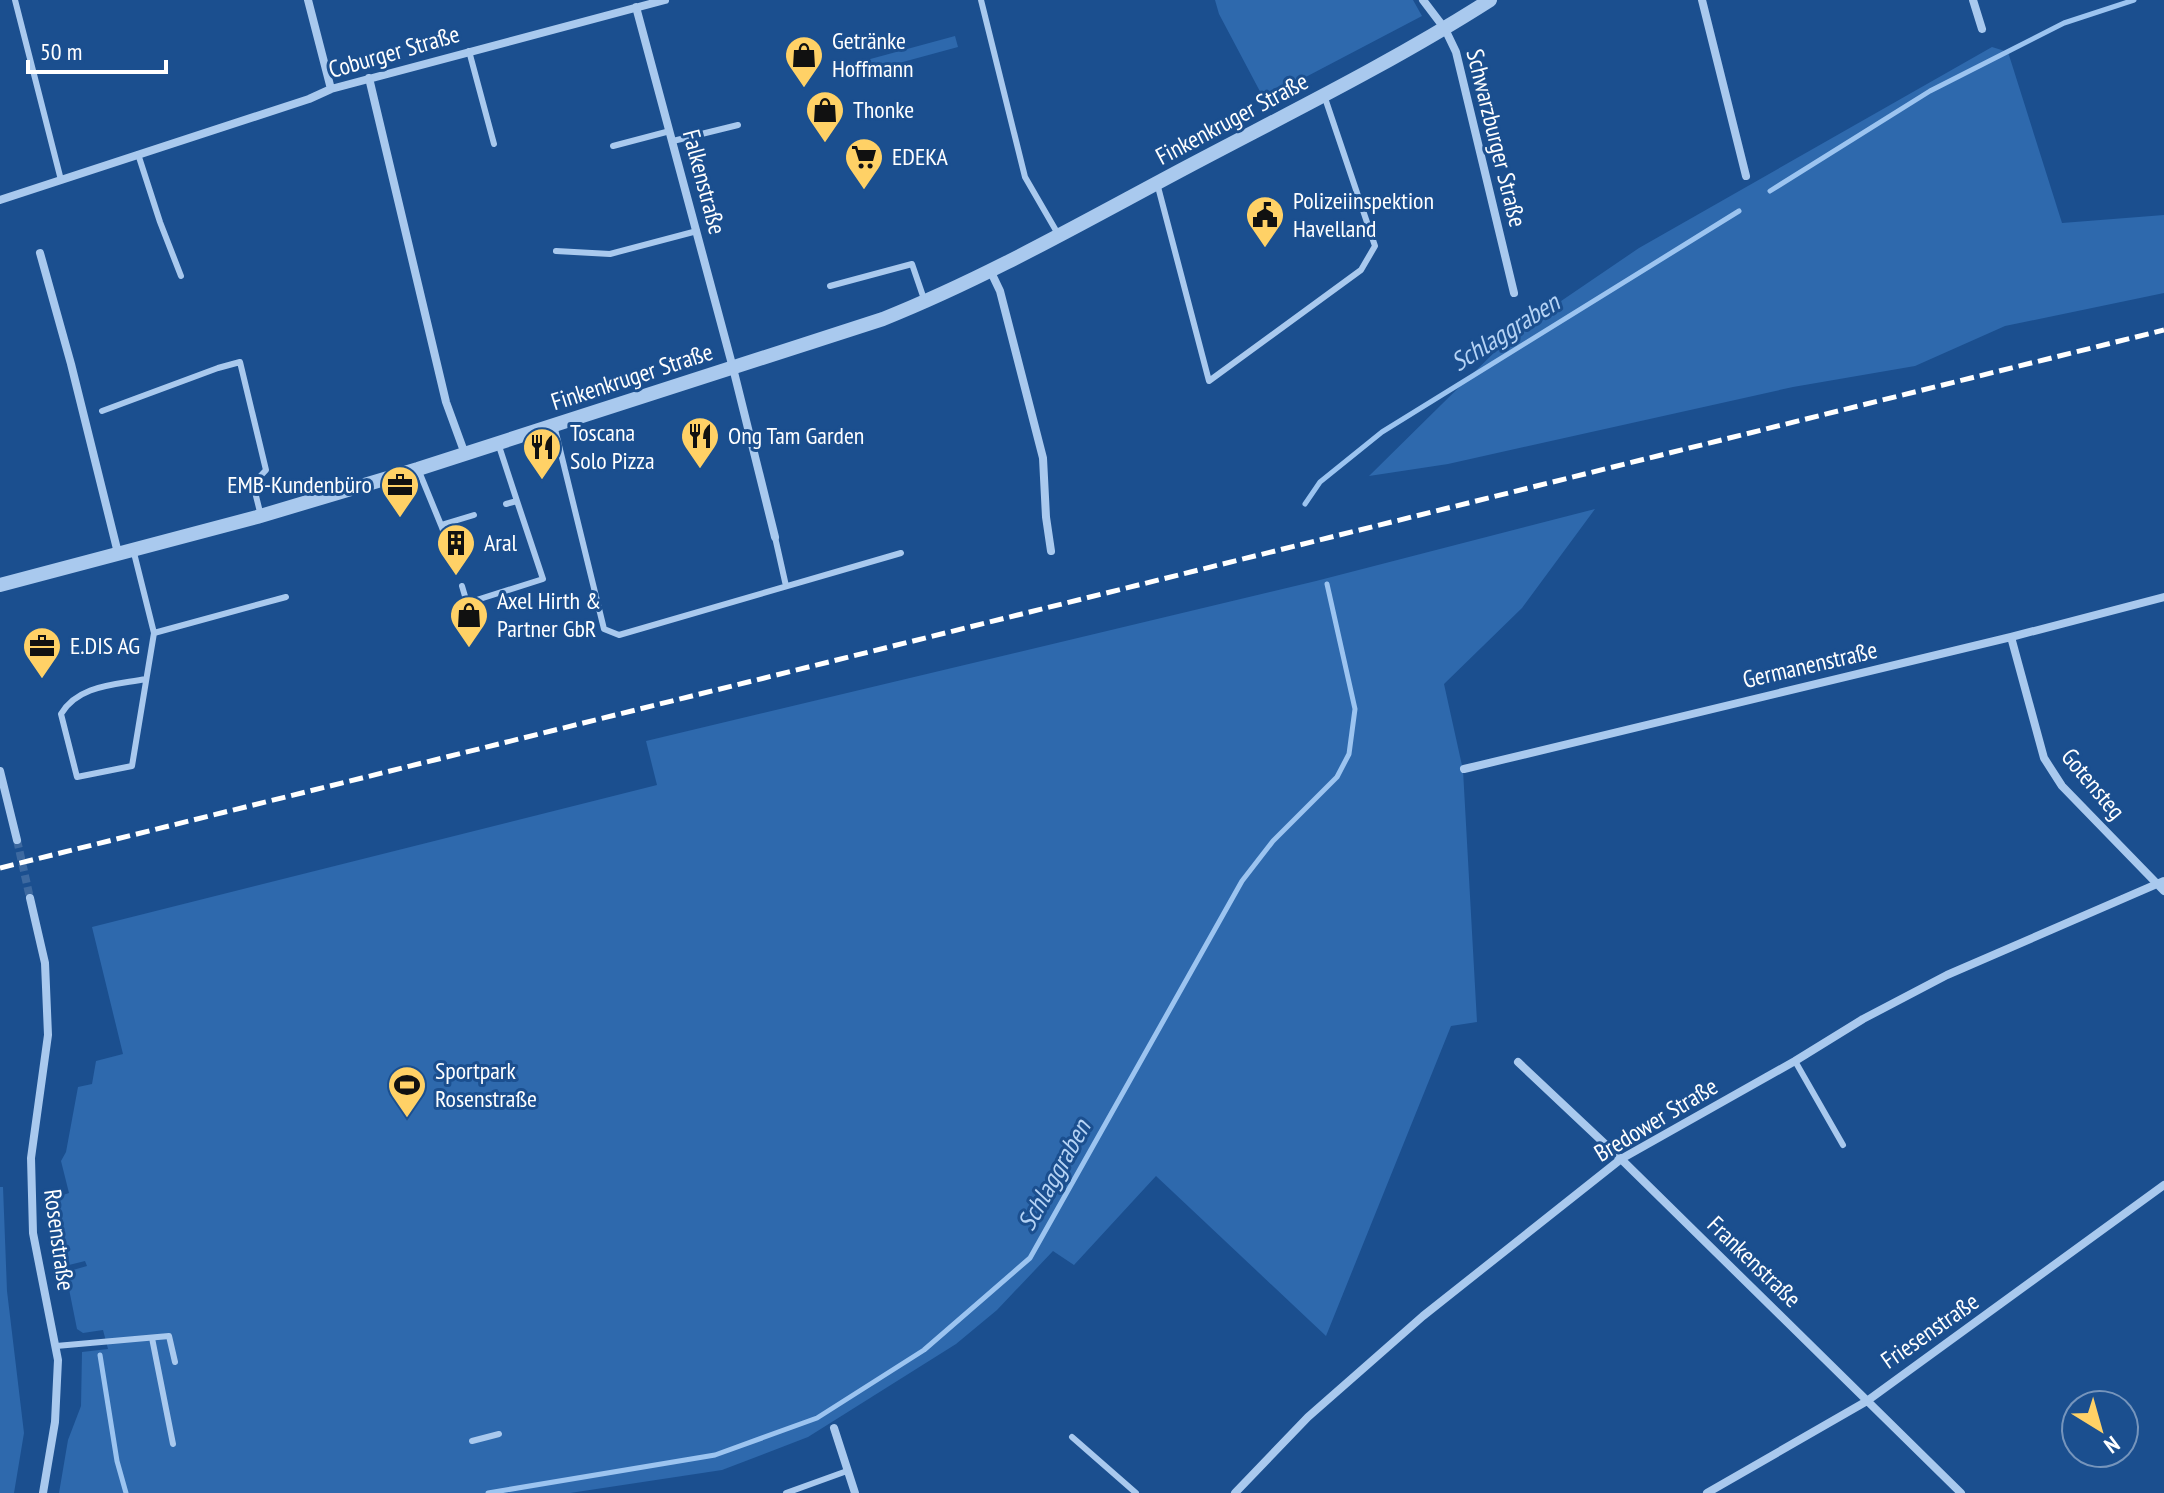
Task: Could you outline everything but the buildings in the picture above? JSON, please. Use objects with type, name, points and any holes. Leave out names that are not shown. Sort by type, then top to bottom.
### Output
[{"type":"street","points":[[308,0],[331,89]]},
{"type":"street","name":"Coburger Straße","points":[[0,200],[309,99],[331,89],[629,6],[665,0]]},
{"type":"street","name":"Schwarzburger Straße","points":[[1423,0],[1445,29],[1456,52],[1514,293]]},
{"type":"street","name":"Finkenkruger Straße","points":[[0,585],[261,516],[418,469],[883,319],[925,302],[1059,235],[1324,95],[1445,29],[1490,0]]},
{"type":"street","points":[[1702,0],[1746,176]]},
{"type":"street","points":[[1973,0],[1982,29]]},
{"type":"street","name":"Falkenstraße","points":[[629,6],[671,136],[775,537]]},
{"type":"street","points":[[369,78],[442,387],[465,454]]},
{"type":"street","points":[[40,253],[126,551]]},
{"type":"street","points":[[990,270],[1000,291],[1043,458],[1051,551]]},
{"type":"street","name":"Germanenstraße","points":[[1464,769],[2164,597]]},
{"type":"street","name":"Gotensteg","points":[[2011,637],[2044,758],[2062,786],[2162,886]]},
{"type":"street","points":[[0,771],[17,840]]},
{"type":"street","name":"Bredower Straße","points":[[1235,1493],[1308,1417],[1411,1326],[1621,1159],[1863,1019],[1947,975],[2162,886]]},
{"type":"street","name":"Rosenstraße","points":[[30,898],[45,963],[48,1035],[31,1158],[33,1233],[58,1360],[55,1422],[43,1493]]},
{"type":"street","name":"Frankenstraße","points":[[1518,1062],[1961,1493]]},
{"type":"street","name":"Friesenstraße","points":[[1707,1493],[1867,1401],[2164,1185]]},
{"type":"street","points":[[834,1428],[855,1493]]},
{"type":"lane","points":[[15,0],[61,180]]},
{"type":"lane","points":[[981,0],[1025,177],[1059,235]]},
{"type":"lane","points":[[469,51],[494,144]]},
{"type":"lane","points":[[1157,183],[1209,381],[1361,270],[1375,246],[1324,95]]},
{"type":"lane","points":[[613,146],[738,125]]},
{"type":"lane","points":[[138,154],[181,276]]},
{"type":"lane","points":[[556,251],[610,254],[697,231]]},
{"type":"lane","points":[[830,286],[912,264],[925,302]]},
{"type":"lane","points":[[102,411],[240,362],[266,470],[253,484],[261,516]]},
{"type":"lane","points":[[554,425],[604,629],[619,635],[901,553]]},
{"type":"lane","points":[[462,586],[467,603],[543,579],[498,443]]},
{"type":"lane","points":[[418,469],[453,557]]},
{"type":"lane","points":[[506,504],[517,501]]},
{"type":"lane","points":[[441,525],[474,515]]},
{"type":"lane","points":[[775,537],[786,586]]},
{"type":"lane","points":[[126,551],[154,633],[132,766],[77,777],[61,714],[69,701],[87,690],[146,679]]},
{"type":"lane","points":[[154,633],[286,597]]},
{"type":"lane","points":[[1795,1061],[1843,1145]]},
{"type":"lane","points":[[56,1346],[169,1336],[175,1362]]},
{"type":"lane","points":[[152,1338],[173,1444]]},
{"type":"lane","points":[[472,1441],[499,1434]]},
{"type":"lane","points":[[1072,1437],[1136,1493]]},
{"type":"lane","points":[[786,1493],[847,1471]]},
{"type":"shaded area","points":[[1215,0],[1413,0],[1422,16],[1264,99],[1219,14]]},
{"type":"shaded area","points":[[955,36],[958,47],[866,72],[863,61]]},
{"type":"shaded area","points":[[1992,47],[2008,52],[2062,223],[2164,215],[2164,293],[2005,326],[1915,366],[1793,387],[1448,464],[1369,476],[1514,333],[1639,248]]},
{"type":"shaded area","points":[[1595,509],[1522,608],[1444,684],[1463,770],[1477,1022],[1451,1026],[1326,1336],[1156,1176],[1074,1265],[1053,1251],[997,1310],[956,1344],[808,1437],[722,1470],[570,1493],[59,1493],[68,1440],[81,1406],[82,1352],[108,1349],[103,1330],[83,1333],[77,1329],[67,1279],[73,1270],[87,1266],[85,1261],[65,1266],[60,1245],[65,1243],[62,1227],[57,1228],[51,1191],[61,1189],[63,1195],[69,1193],[61,1161],[66,1152],[78,1087],[92,1084],[96,1061],[123,1054],[92,927],[657,785],[646,741],[1316,581]]},
{"type":"shaded area","points":[[0,1187],[3,1187],[7,1291],[24,1433],[14,1493],[0,1493]]},
{"type":"waterway","name":"Schlaggraben","points":[[1770,191],[1930,91],[2064,23],[2134,0]]},
{"type":"waterway","name":"Schlaggraben","points":[[1305,504],[1320,482],[1382,432],[1739,211]]},
{"type":"waterway","name":"Schlaggraben","points":[[488,1493],[715,1455],[817,1418],[924,1350],[1030,1258],[1242,881],[1273,841],[1337,777],[1349,754],[1355,709],[1327,584]]},
{"type":"waterway","name":"Schlaggraben","points":[[100,1355],[117,1461],[126,1493]]},
{"type":"tunnel","points":[[17,840],[30,898]]},
{"type":"railway","points":[[0,868],[2164,330]]},
{"type":"place","name":"Getränke Hoffmann","points":[[804,89]]},
{"type":"place","name":"Thonke","points":[[825,144]]},
{"type":"place","name":"EDEKA","points":[[864,191]]},
{"type":"place","name":"Polizeiinspektion Havelland","points":[[1265,249]]},
{"type":"place","name":"Ong Tam Garden","points":[[700,470]]},
{"type":"place","name":"Toscana Solo Pizza","points":[[542,481]]},
{"type":"place","name":"EMB-Kundenbüro","points":[[400,519]]},
{"type":"place","name":"Aral","points":[[456,577]]},
{"type":"place","name":"Axel Hirth & Partner GbR","points":[[469,649]]},
{"type":"place","name":"E.DIS AG","points":[[42,680]]},
{"type":"place","name":"Sportpark Rosenstraße","points":[[407,1119]]}]
